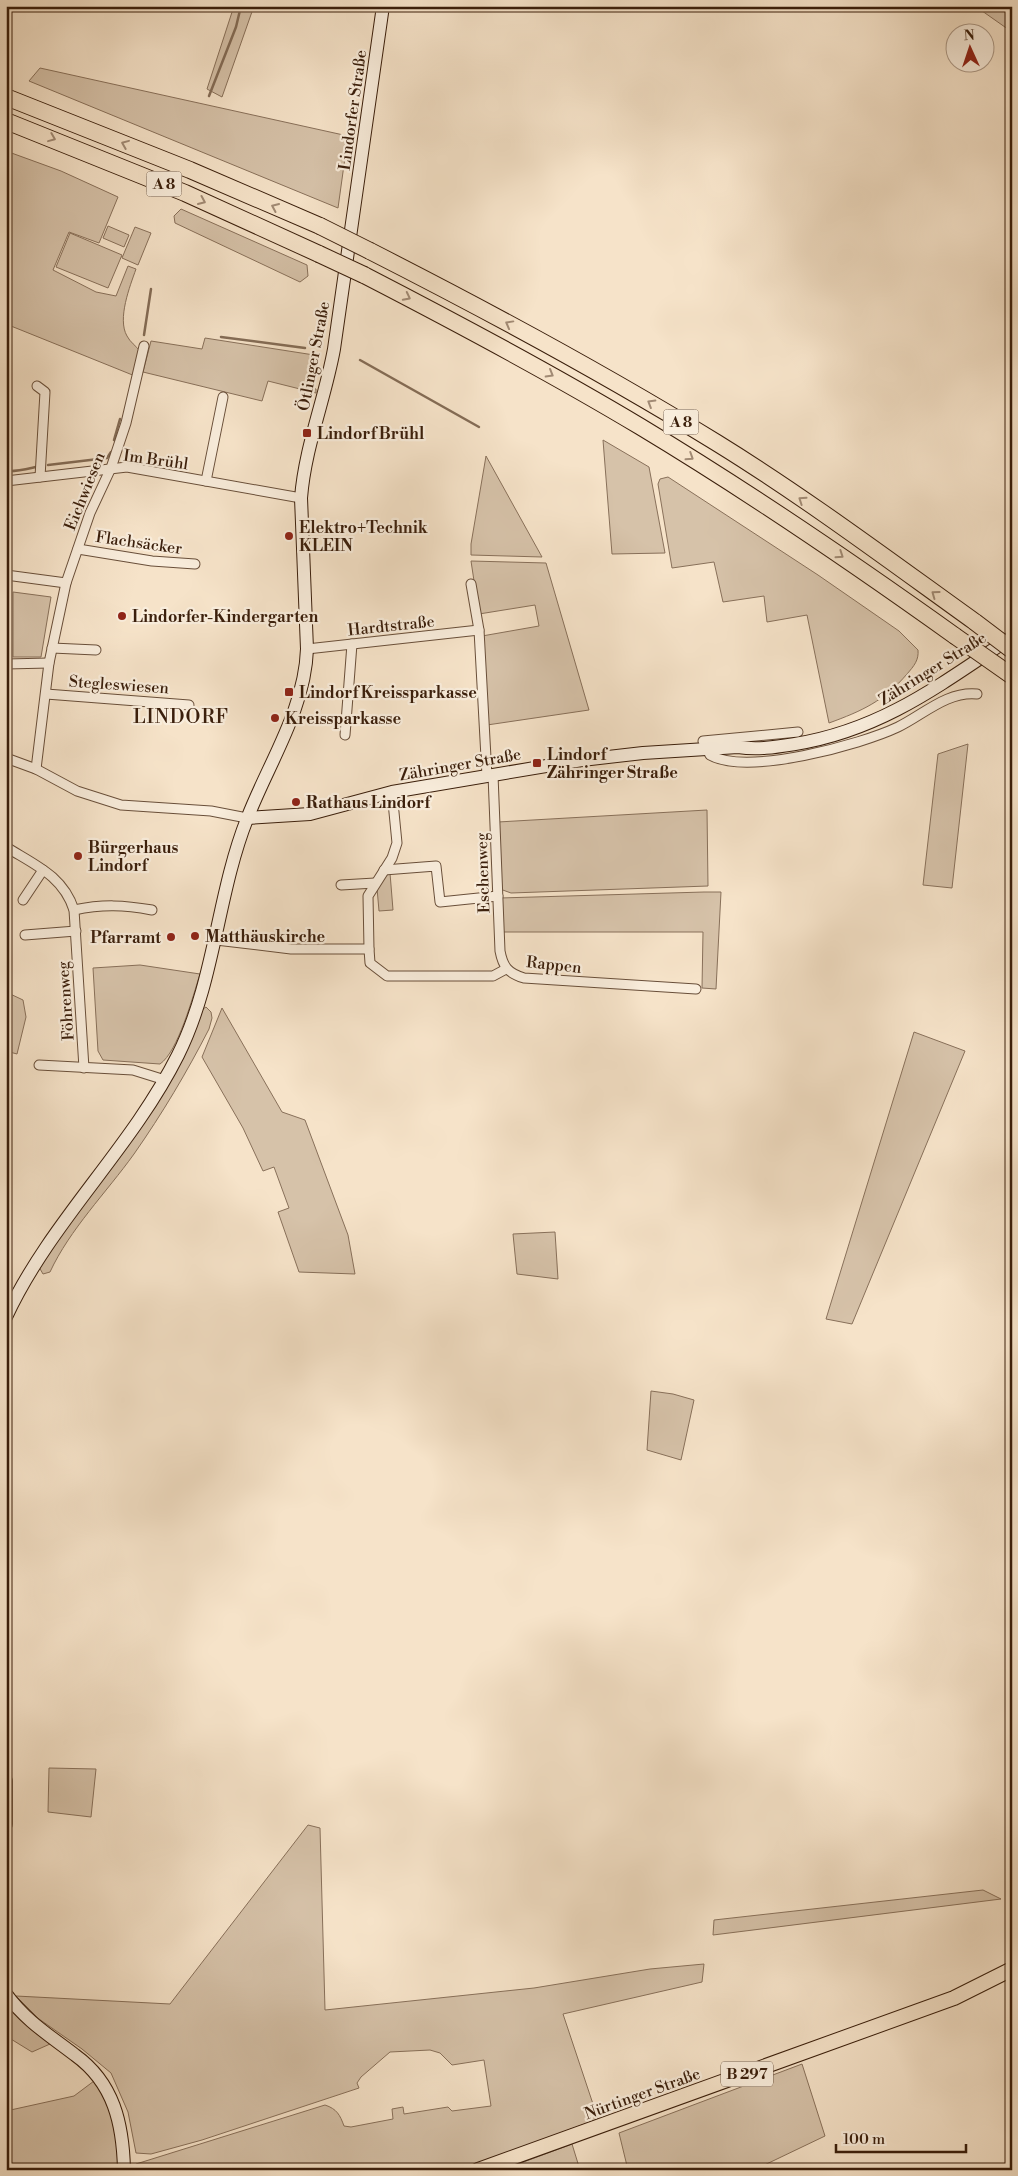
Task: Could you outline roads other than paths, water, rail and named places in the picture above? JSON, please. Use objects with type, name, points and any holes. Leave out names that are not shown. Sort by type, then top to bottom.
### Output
[{"type":"highway","name":"A 8","points":[[6,97],[190,170],[320,226],[631,391],[719,445],[829,518],[1012,650]]},
{"type":"highway","name":"A 8","points":[[6,121],[185,193],[319,254],[364,275],[542,370],[683,452],[831,549],[1012,676]]},
{"type":"main road","name":"Nürtinger Straße","points":[[478,2170],[937,2005],[975,1989],[1012,1969]]},
{"type":"street","name":"Lindorfer Straße","points":[[353,218],[383,6]]},
{"type":"street","name":"Ötlinger Straße","points":[[6,1317],[39,1258],[140,1120],[165,1080],[188,1033],[216,940],[239,840],[287,729],[300,692],[308,649],[301,498],[306,459],[328,380],[353,218]]},
{"type":"street","name":"Eichwiesen","points":[[36,769],[52,648],[66,583],[90,513],[111,468],[126,423],[144,346]]},
{"type":"street","points":[[38,386],[45,392],[40,477]]},
{"type":"street","points":[[206,481],[223,397]]},
{"type":"street","name":"Im Brühl","points":[[6,481],[127,467],[301,498]]},
{"type":"street","name":"Flachsäcker","points":[[78,549],[152,561],[196,564]]},
{"type":"street","points":[[6,575],[66,583]]},
{"type":"street","points":[[471,584],[479,630],[490,775]]},
{"type":"street","name":"Hardtstraße","points":[[308,649],[479,630]]},
{"type":"street","name":"Zähringer Straße","points":[[247,818],[310,814],[392,792],[615,756],[706,749],[778,747],[830,737],[870,724],[927,694],[1012,637]]},
{"type":"street","points":[[345,735],[352,644]]},
{"type":"street","points":[[52,648],[96,650]]},
{"type":"street","name":"Stegleswiesen","points":[[6,664],[50,663]]},
{"type":"street","name":"Stegleswiesen","points":[[46,694],[189,705]]},
{"type":"street","points":[[798,732],[703,741],[710,755],[727,762],[808,756],[885,733],[956,695],[977,694]]},
{"type":"street","points":[[6,758],[36,769],[77,791],[121,805],[211,811],[247,818]]},
{"type":"street","name":"Eschenweg","points":[[490,775],[500,951],[502,962],[506,969]]},
{"type":"street","points":[[216,940],[291,949],[369,949],[368,896],[392,858],[397,843],[392,792]]},
{"type":"street","name":"Föhrenweg","points":[[6,847],[43,870],[62,885],[70,897],[74,910],[76,931],[84,1068]]},
{"type":"street","points":[[384,870],[436,866],[440,902],[498,896]]},
{"type":"street","points":[[23,900],[43,870]]},
{"type":"street","points":[[341,885],[375,884]]},
{"type":"street","points":[[74,910],[94,906],[122,905],[152,910]]},
{"type":"street","points":[[25,935],[76,931]]},
{"type":"street","name":"Rappen","points":[[369,949],[370,963],[387,976],[493,976],[506,969],[524,978],[542,980],[696,989]]},
{"type":"street","points":[[39,1065],[133,1070],[165,1080]]},
{"type":"street","points":[[6,1781],[6,1824]]},
{"type":"street","points":[[6,1994],[19,2012],[77,2056],[106,2087],[119,2119],[124,2170]]},
{"type":"waterway","points":[[209,96],[236,27],[241,6]]},
{"type":"waterway","points":[[144,335],[151,289]]},
{"type":"waterway","points":[[221,337],[305,348]]},
{"type":"waterway","points":[[360,360],[479,427]]},
{"type":"waterway","points":[[114,440],[120,419]]},
{"type":"waterway","points":[[48,465],[107,458],[111,452]]},
{"type":"waterway","points":[[6,471],[18,471],[36,467]]},
{"type":"place","name":"Lindorf Brühl","points":[[307,433]]},
{"type":"place","name":"Elektro+Technik KLEIN","points":[[289,536]]},
{"type":"place","name":"Lindorfer-Kindergarten","points":[[122,616]]},
{"type":"place","name":"Lindorf Kreissparkasse","points":[[289,692]]},
{"type":"place","name":"Kreissparkasse","points":[[275,718]]},
{"type":"place","name":"Lindorf Zähringer Straße","points":[[537,763]]},
{"type":"place","name":"Rathaus Lindorf","points":[[296,802]]},
{"type":"place","name":"Bürgerhaus Lindorf","points":[[78,856]]},
{"type":"place","name":"Matthäuskirche","points":[[195,936]]},
{"type":"place","name":"Pfarramt","points":[[171,937]]},
{"type":"district","name":"LINDORF","points":[[181,716]]}]
